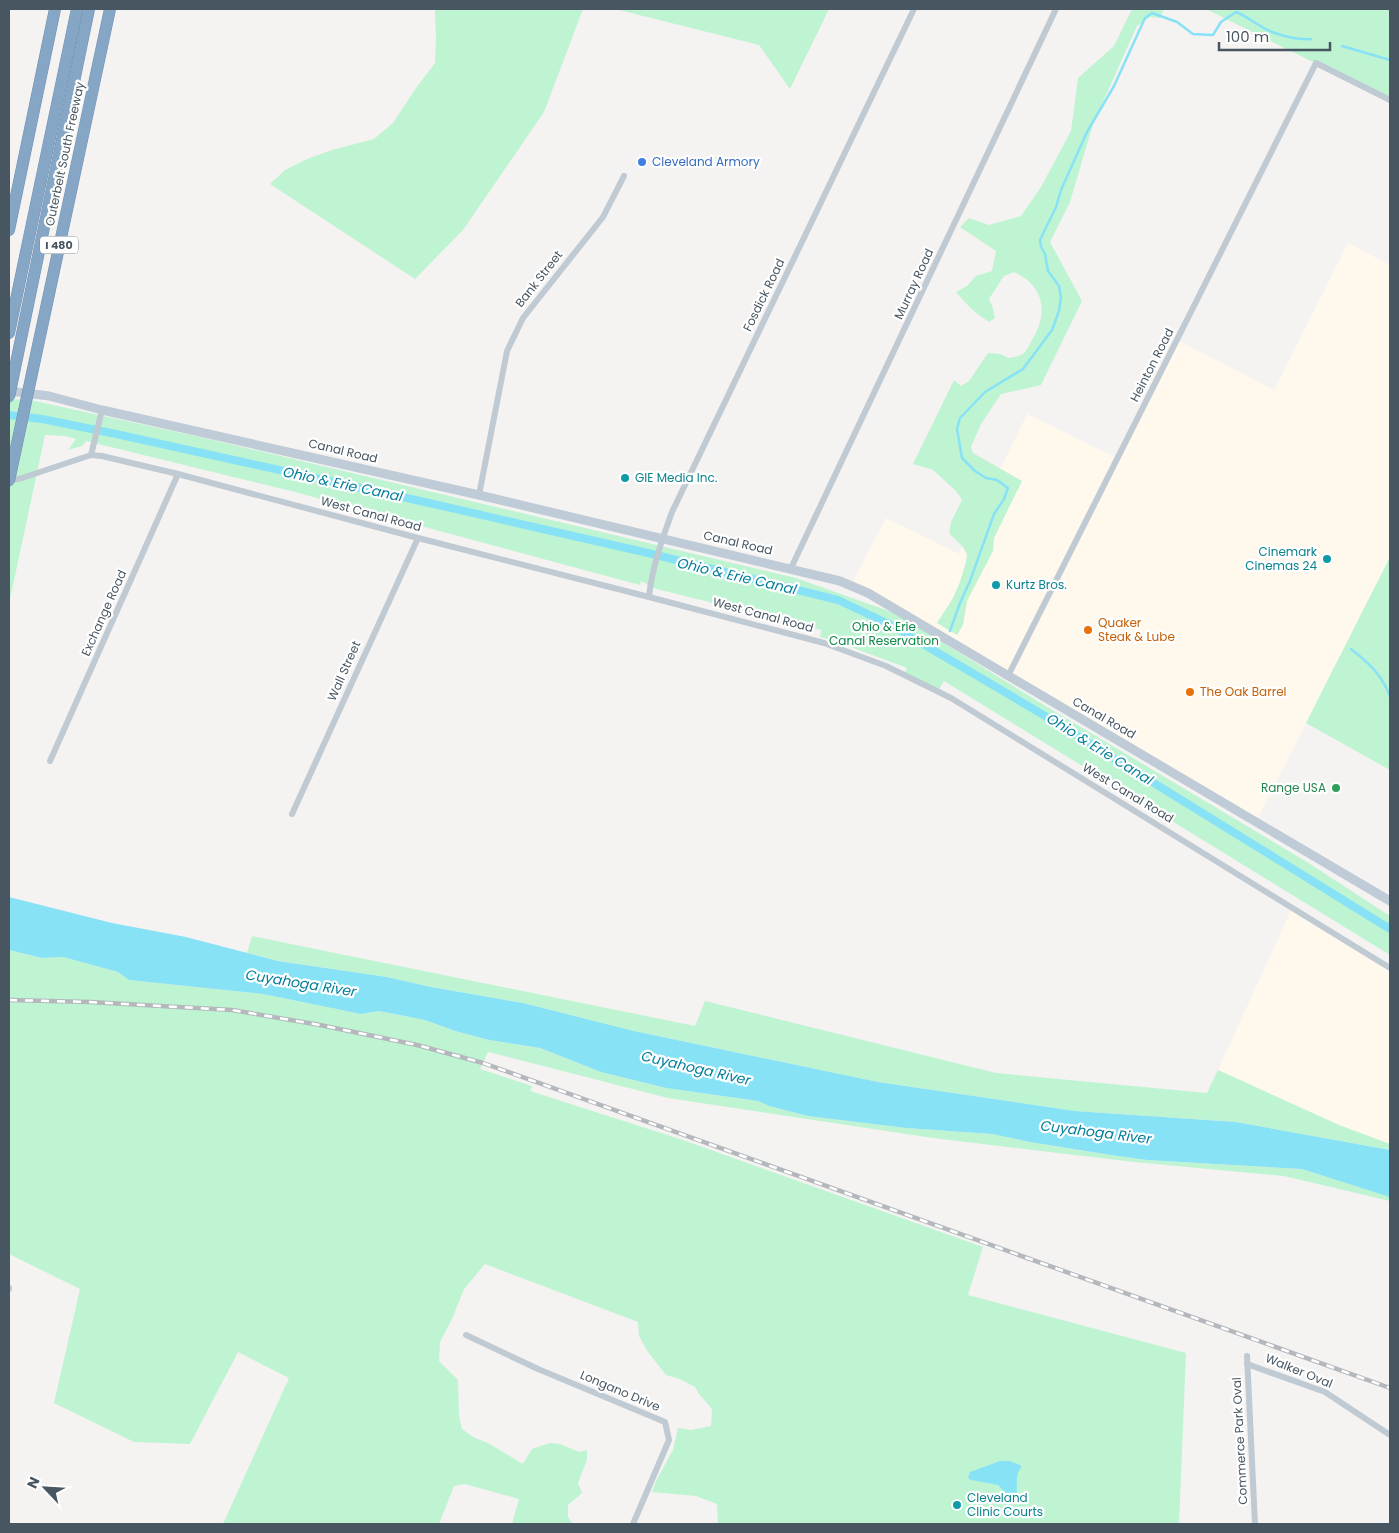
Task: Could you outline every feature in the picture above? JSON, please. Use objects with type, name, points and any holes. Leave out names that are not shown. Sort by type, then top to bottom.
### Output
[{"type":"highway","points":[[9,230],[55,9]]},
{"type":"highway","points":[[9,333],[77,9]]},
{"type":"highway","points":[[9,397],[89,9]]},
{"type":"highway","name":"Outerbelt South Freeway","points":[[9,481],[110,9]]},
{"type":"main road","name":"Canal Road","points":[[9,391],[48,396],[102,410],[479,495],[840,581],[868,593],[1390,901]]},
{"type":"street","name":"Fosdick Road","points":[[649,596],[659,549],[672,512],[914,9]]},
{"type":"street","name":"Murray Road","points":[[791,568],[1056,9]]},
{"type":"street","name":"Heinton Road","points":[[1008,676],[1316,63],[1390,100]]},
{"type":"street","name":"Bank Street","points":[[479,495],[507,351],[522,318],[602,217],[624,176]]},
{"type":"street","points":[[91,455],[102,410]]},
{"type":"street","name":"West Canal Road","points":[[9,481],[91,455],[110,458],[178,474],[836,646],[908,676],[971,710],[1390,968]]},
{"type":"street","name":"Exchange Road","points":[[50,761],[178,474]]},
{"type":"street","name":"Wall Street","points":[[292,814],[418,538]]},
{"type":"street","name":"Longano Drive","points":[[466,1335],[538,1369],[665,1422],[669,1440],[633,1524]]},
{"type":"street","name":"Commerce Park Oval","points":[[1247,1356],[1256,1524]]},
{"type":"street","name":"Walker Oval","points":[[1247,1364],[1325,1392],[1390,1435]]},
{"type":"shaded area","points":[[1348,243],[1390,265],[1390,557],[1256,822],[851,585],[886,518],[959,554],[1027,414],[1117,458],[1177,340],[1274,390]]},
{"type":"shaded area","points":[[1292,908],[1390,969],[1390,1144],[1339,1125],[1218,1070]]},
{"type":"green space","points":[[435,9],[583,9],[544,112],[463,230],[415,279],[270,184],[285,170],[307,159],[374,139],[393,123],[435,63]]},
{"type":"green space","points":[[615,9],[829,9],[790,89],[759,45]]},
{"type":"green space","points":[[1132,9],[1164,9],[1160,18],[1150,17],[1137,26],[1093,124],[1070,202],[1050,242],[1082,301],[1041,385],[1001,394],[981,424],[971,447],[973,453],[1022,481],[994,538],[993,551],[967,601],[963,625],[957,635],[937,623],[953,598],[966,562],[967,555],[963,547],[949,533],[951,522],[962,500],[956,491],[933,470],[913,464],[954,380],[961,386],[969,381],[988,353],[1000,354],[1009,358],[1024,353],[1037,330],[1042,310],[1041,301],[1032,284],[1014,272],[1004,276],[989,299],[995,318],[989,322],[967,304],[956,292],[967,286],[976,276],[992,271],[996,251],[960,227],[969,218],[989,225],[1021,216],[1041,187],[1071,131],[1078,78],[1114,46]]},
{"type":"green space","points":[[1390,9],[1390,100],[1208,10]]},
{"type":"green space","name":"Ohio & Erie Canal Reservation","points":[[9,399],[30,400],[200,437],[796,578],[897,614],[1044,705],[1307,862],[1390,916],[1390,955],[944,681],[938,691],[905,673],[907,668],[820,637],[821,630],[653,588],[641,581],[640,585],[295,492],[86,441],[82,446],[68,450],[76,439],[65,436],[45,435],[9,604]]},
{"type":"green space","points":[[1390,557],[1390,770],[1306,723]]},
{"type":"green space","points":[[252,936],[695,1026],[705,1001],[996,1073],[1207,1093],[1218,1070],[1339,1125],[1390,1144],[1390,1150],[1236,1122],[1075,1111],[878,1082],[634,1031],[523,1003],[431,987],[387,977],[279,961],[247,953]]},
{"type":"green space","points":[[9,950],[42,958],[63,957],[118,972],[129,980],[263,994],[361,1014],[379,1011],[425,1020],[455,1031],[489,1040],[540,1048],[601,1072],[666,1088],[758,1101],[769,1106],[808,1116],[906,1128],[992,1134],[1030,1142],[1147,1160],[1302,1169],[1389,1196],[1390,1201],[1284,1176],[1134,1162],[933,1138],[668,1098],[488,1052],[480,1069],[532,1086],[530,1091],[683,1140],[983,1247],[968,1295],[1186,1353],[1179,1524],[718,1524],[717,1504],[696,1496],[652,1492],[673,1450],[678,1428],[691,1430],[711,1426],[712,1409],[695,1387],[680,1379],[666,1375],[648,1352],[639,1336],[638,1322],[485,1264],[464,1289],[440,1342],[439,1361],[458,1380],[459,1416],[462,1429],[523,1464],[532,1449],[550,1443],[560,1444],[579,1452],[587,1450],[587,1460],[578,1483],[582,1493],[568,1505],[568,1517],[573,1524],[512,1524],[519,1499],[465,1484],[454,1486],[439,1524],[223,1524],[289,1378],[238,1352],[190,1444],[134,1442],[54,1403],[80,1289],[9,1254]]},
{"type":"water","name":"Cuyahoga River","points":[[9,897],[112,923],[186,937],[278,961],[387,977],[431,987],[523,1003],[634,1031],[878,1082],[1075,1111],[1236,1122],[1390,1150],[1390,1197],[1302,1169],[1147,1160],[1030,1142],[992,1134],[906,1128],[808,1116],[769,1106],[758,1101],[666,1088],[601,1072],[540,1048],[489,1040],[455,1031],[425,1020],[379,1011],[361,1014],[263,994],[129,980],[118,972],[63,957],[42,958],[9,950]]},
{"type":"water","points":[[1000,1461],[1010,1461],[1022,1466],[1017,1479],[1016,1505],[998,1485],[968,1478],[970,1472]]},
{"type":"waterway","points":[[950,631],[994,514],[1004,499],[1008,488],[997,480],[986,478],[975,471],[962,458],[957,429],[960,418],[985,392],[1023,369],[1052,330],[1059,311],[1061,297],[1059,286],[1048,271],[1040,240],[1056,207],[1061,190],[1087,132],[1114,86],[1145,18],[1152,13],[1177,22],[1193,34],[1213,35],[1221,22],[1236,12],[1272,32],[1301,39],[1311,39]]},
{"type":"waterway","points":[[1342,46],[1390,60]]},
{"type":"waterway","name":"Ohio & Erie Canal","points":[[9,415],[42,419],[116,434],[429,503],[648,553],[838,600],[889,624],[1052,720],[1390,929]]},
{"type":"waterway","points":[[1351,649],[1374,670],[1383,681],[1390,696]]},
{"type":"railway","points":[[9,1000],[90,1002],[232,1010],[320,1025],[417,1045],[483,1063],[1390,1388]]},
{"type":"place","name":"Cleveland Armory","points":[[642,162]]},
{"type":"place","name":"GIE Media Inc.","points":[[625,478]]},
{"type":"place","name":"Cinemark Cinemas 24","points":[[1327,559]]},
{"type":"place","name":"Kurtz Bros.","points":[[996,585]]},
{"type":"place","name":"Quaker Steak & Lube","points":[[1088,630]]},
{"type":"place","name":"The Oak Barrel","points":[[1190,692]]},
{"type":"place","name":"Range USA","points":[[1336,788]]},
{"type":"place","name":"Cleveland Clinic Courts","points":[[957,1505]]}]
